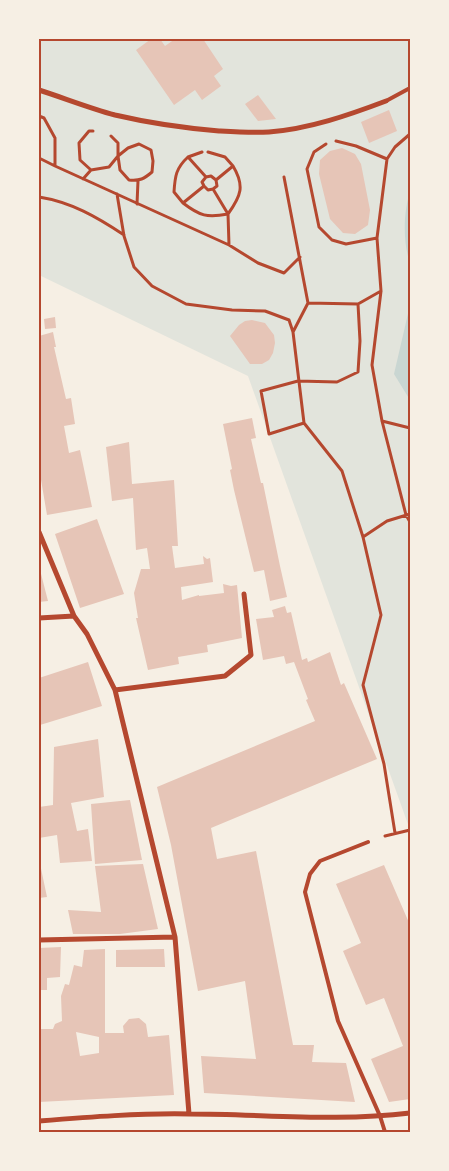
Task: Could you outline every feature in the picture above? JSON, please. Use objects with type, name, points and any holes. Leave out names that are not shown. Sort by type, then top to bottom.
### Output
[{"type":"street","points":[[39,90],[113,114],[147,122],[205,130],[246,133],[302,127],[358,112],[386,101]]},
{"type":"street","points":[[39,532],[74,616],[88,634],[115,690],[176,937],[189,1114]]},
{"type":"street","points":[[115,690],[225,676],[251,656],[244,594]]},
{"type":"street","points":[[39,618],[74,616]]},
{"type":"street","points":[[39,940],[176,937]]},
{"type":"street","points":[[39,1121],[104,1116],[189,1114],[380,1116],[410,1113]]},
{"type":"lane","points":[[386,101],[410,88]]},
{"type":"lane","points":[[368,842],[320,861],[310,874],[305,892],[338,1021],[380,1116],[385,1132]]},
{"type":"path","points":[[39,116],[44,118],[56,138],[55,166]]},
{"type":"path","points":[[91,170],[80,160],[79,143],[89,131],[97,130]]},
{"type":"path","points":[[84,179],[91,170],[109,167],[118,156],[128,148],[139,144],[151,150],[154,161],[152,172],[138,181],[129,180],[120,170],[118,156],[118,142],[106,130]]},
{"type":"path","points":[[410,134],[395,147],[387,159],[377,238],[381,290],[372,365],[382,421],[410,522]]},
{"type":"path","points":[[377,238],[346,244],[332,240],[319,227],[307,169],[314,152],[332,140],[356,146],[387,159]]},
{"type":"path","points":[[200,152],[210,153],[225,157],[233,166],[240,177],[241,190],[237,201],[228,214],[213,217],[194,212],[174,192],[175,178],[179,165],[188,157],[200,152]]},
{"type":"path","points":[[188,157],[206,177]]},
{"type":"path","points":[[39,158],[229,245],[258,263],[284,273],[300,257]]},
{"type":"path","points":[[216,180],[233,166]]},
{"type":"path","points":[[211,176],[216,180],[217,186],[208,190],[202,182],[206,177],[211,176]]},
{"type":"path","points":[[284,177],[308,303],[293,332]]},
{"type":"path","points":[[137,204],[138,181]]},
{"type":"path","points":[[183,203],[204,186]]},
{"type":"path","points":[[213,189],[228,214],[229,245]]},
{"type":"path","points":[[117,194],[124,236],[134,267],[152,286],[186,304],[232,310],[264,311],[289,320],[293,332],[304,423],[342,471],[363,538],[381,615],[363,685],[384,764],[395,833]]},
{"type":"path","points":[[39,197],[58,200],[101,219],[124,236]]},
{"type":"path","points":[[308,303],[358,304],[381,290]]},
{"type":"path","points":[[304,423],[269,434],[261,391],[298,381],[337,382],[358,372],[360,341],[358,304]]},
{"type":"path","points":[[382,421],[410,428]]},
{"type":"path","points":[[363,538],[387,521],[408,514]]},
{"type":"path","points":[[368,842],[410,830]]},
{"type":"shaded area","points":[[39,39],[410,39],[410,830],[248,376],[39,275]]},
{"type":"shaded area","points":[[410,192],[410,263],[406,246],[405,228],[406,209]]},
{"type":"shaded area","points":[[410,305],[410,400],[394,374]]},
{"type":"building","points":[[151,39],[160,39],[165,46],[175,39],[203,39],[223,69],[214,76],[221,86],[202,100],[195,90],[174,105],[136,50]]},
{"type":"building","points":[[258,95],[276,119],[258,121],[245,104]]},
{"type":"building","points":[[389,110],[397,131],[369,143],[361,122]]},
{"type":"building","points":[[342,148],[355,154],[361,164],[370,210],[368,225],[355,234],[343,233],[330,219],[319,174],[320,160],[330,151]]},
{"type":"building","points":[[55,317],[56,328],[45,329],[44,319]]},
{"type":"building","points":[[252,320],[265,323],[274,335],[273,353],[269,360],[262,364],[250,364],[230,336],[239,325],[245,321]]},
{"type":"building","points":[[53,332],[56,347],[54,347],[66,399],[71,398],[75,424],[64,426],[69,453],[80,450],[92,507],[47,515],[39,468],[39,336]]},
{"type":"building","points":[[252,418],[256,438],[251,439],[261,483],[263,483],[287,597],[270,601],[264,570],[254,572],[234,490],[223,424]]},
{"type":"building","points":[[129,442],[132,484],[174,480],[178,546],[172,546],[175,568],[204,564],[203,556],[207,559],[210,558],[213,582],[181,587],[182,600],[199,595],[224,593],[223,584],[237,585],[242,638],[207,645],[208,652],[178,657],[179,664],[148,670],[136,618],[138,618],[134,593],[141,569],[150,569],[147,548],[136,550],[133,498],[112,501],[106,447]]},
{"type":"building","points":[[97,519],[124,594],[80,608],[55,534]]},
{"type":"building","points":[[39,566],[48,601],[39,602]]},
{"type":"building","points":[[285,606],[287,613],[291,612],[302,660],[307,658],[308,662],[330,652],[341,685],[344,683],[377,759],[211,828],[217,859],[256,851],[293,1045],[314,1045],[312,1062],[346,1063],[355,1102],[204,1093],[201,1056],[256,1059],[245,981],[198,991],[171,845],[157,787],[315,721],[294,662],[286,664],[284,656],[263,660],[256,619],[274,617],[272,610]]},
{"type":"building","points":[[88,662],[102,706],[40,725],[39,678]]},
{"type":"building","points":[[98,739],[104,797],[71,803],[77,831],[88,829],[92,861],[60,863],[57,835],[39,838],[39,807],[53,805],[54,747]]},
{"type":"building","points":[[130,800],[142,860],[95,864],[91,804]]},
{"type":"building","points":[[39,859],[47,897],[39,898]]},
{"type":"building","points":[[143,864],[158,929],[120,934],[73,934],[68,910],[101,912],[95,866]]},
{"type":"building","points":[[384,865],[410,925],[410,1099],[389,1102],[371,1059],[403,1046],[384,998],[366,1005],[343,951],[361,943],[336,884]]},
{"type":"building","points":[[61,947],[60,977],[47,978],[47,990],[39,990],[39,948]]},
{"type":"building","points":[[105,949],[105,1033],[124,1033],[123,1026],[129,1019],[139,1018],[146,1024],[148,1037],[169,1035],[174,1095],[39,1102],[39,1029],[53,1029],[55,1024],[62,1021],[61,996],[65,984],[69,985],[74,965],[82,967],[84,950]],"holes":[[[76,1032],[99,1037],[99,1053],[80,1056]]]},
{"type":"building","points":[[164,949],[165,967],[116,967],[116,950]]}]
